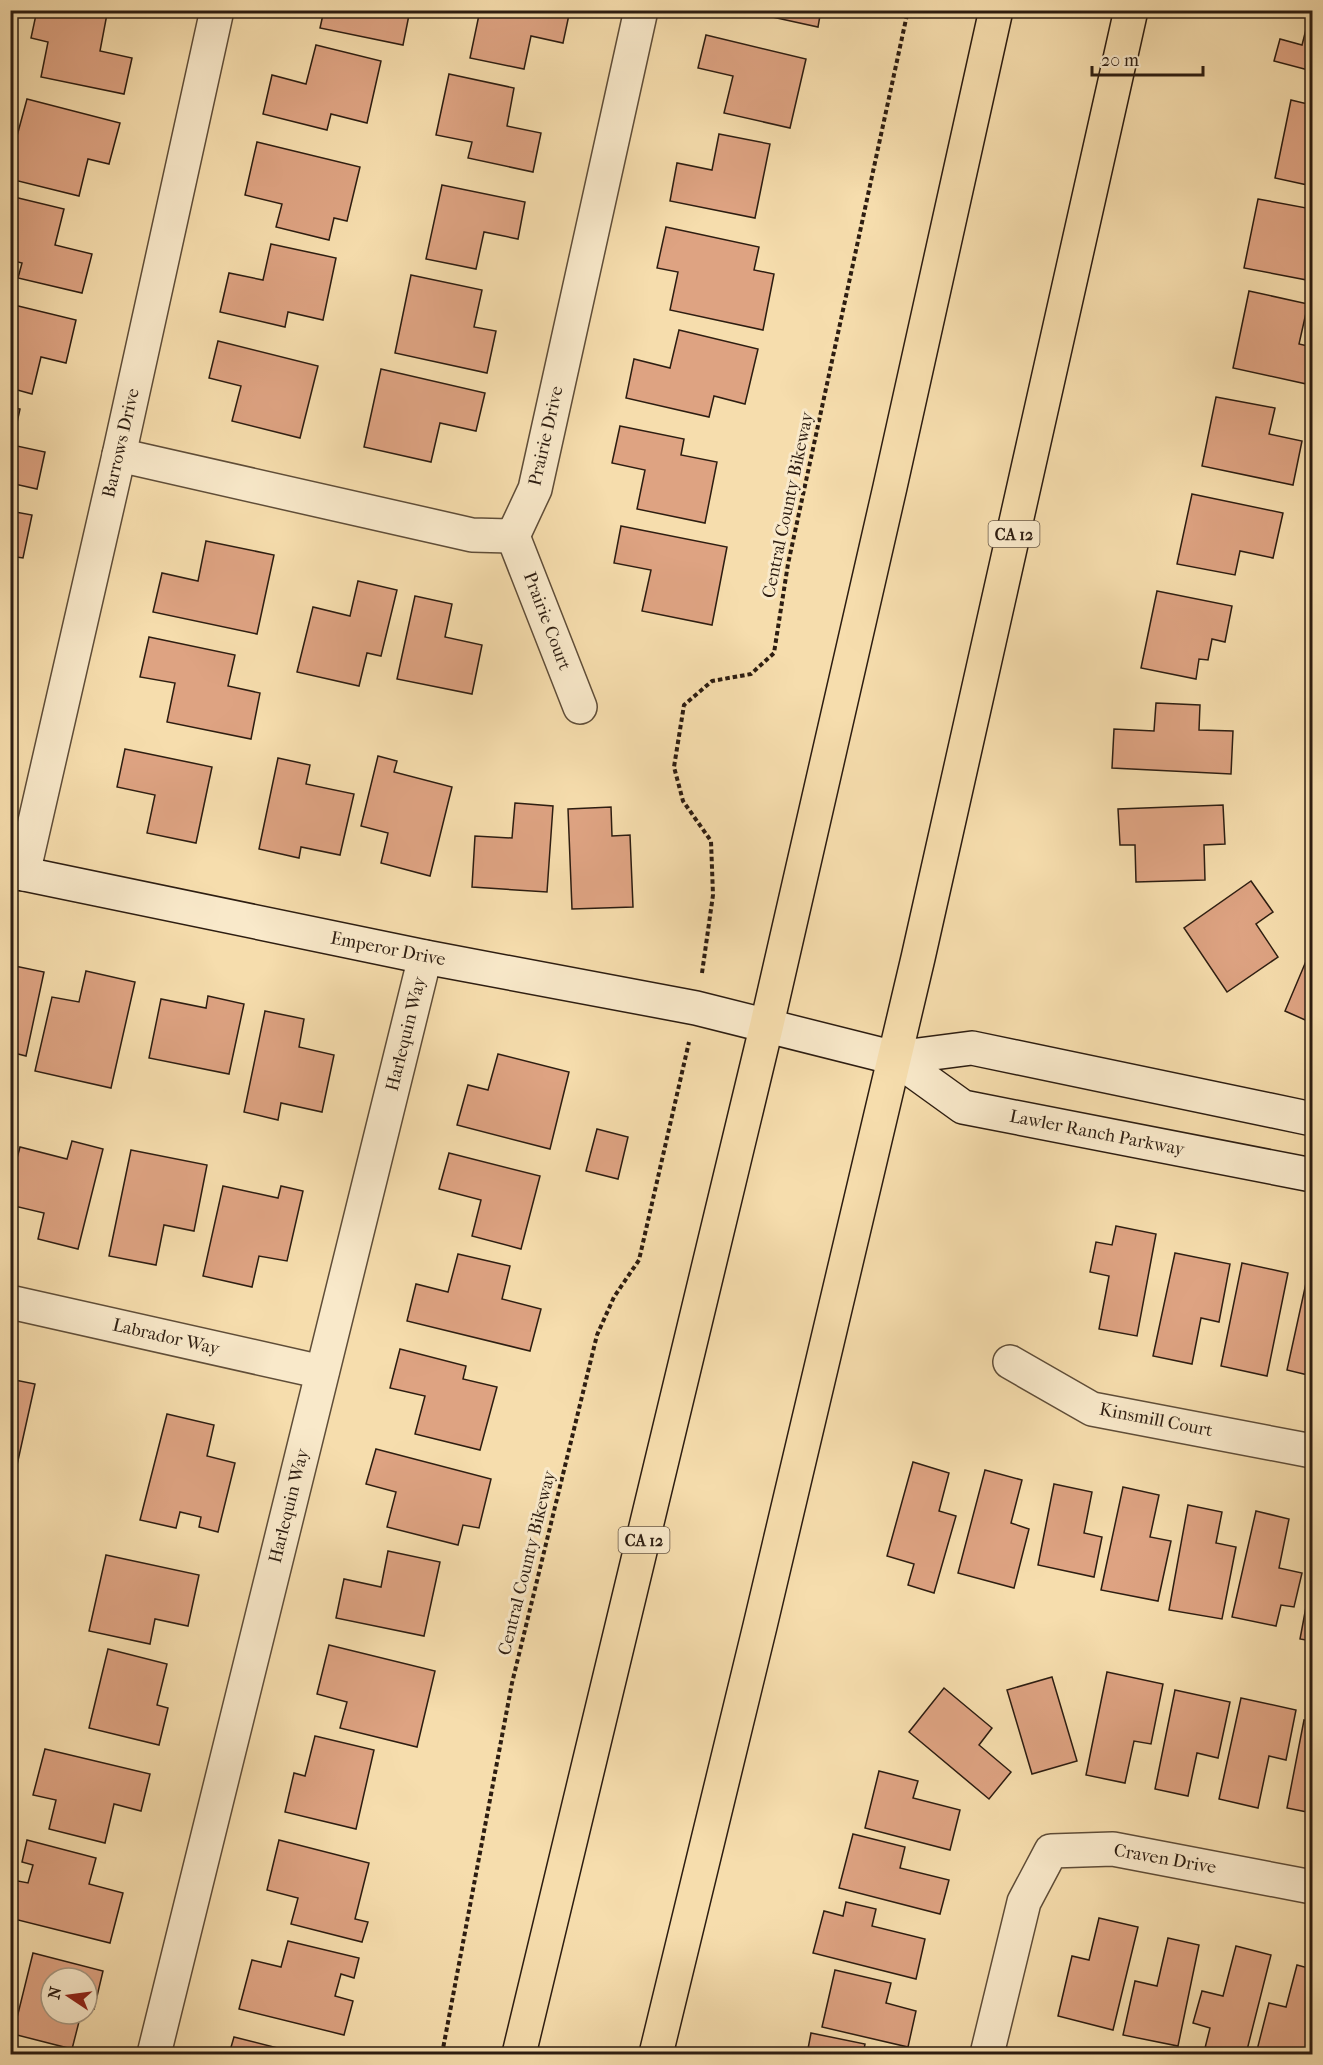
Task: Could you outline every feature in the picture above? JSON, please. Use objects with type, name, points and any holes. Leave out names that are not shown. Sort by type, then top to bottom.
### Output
[{"type":"highway","name":"CA 12","points":[[519,2055],[767,1024],[888,498],[996,10]]},
{"type":"highway","name":"CA 12","points":[[656,2055],[895,1058],[1131,10]]},
{"type":"street","name":"Barrows Drive","points":[[17,873],[119,455],[216,10]]},
{"type":"street","name":"Prairie Drive","points":[[513,536],[535,489],[641,10]]},
{"type":"street","points":[[119,455],[472,535],[513,536]]},
{"type":"street","name":"Prairie Court","points":[[513,536],[580,707]]},
{"type":"street","name":"Emperor Drive","points":[[17,873],[425,957],[696,1008],[767,1024]]},
{"type":"street","name":"Harlequin Way","points":[[154,2055],[425,957]]},
{"type":"street","name":"Lawler Ranch Parkway","points":[[767,1024],[895,1058],[963,1107],[1312,1175]]},
{"type":"street","name":"Lawler Ranch Parkway","points":[[895,1058],[972,1048],[1312,1119]]},
{"type":"street","name":"Labrador Way","points":[[10,1302],[322,1372]]},
{"type":"street","name":"Kinsmill Court","points":[[1010,1362],[1092,1408],[1312,1451]]},
{"type":"street","name":"Craven Drive","points":[[987,2055],[1024,1902],[1051,1851],[1113,1849],[1312,1887]]},
{"type":"path","name":"Central County Bikeway","points":[[708,946],[713,895],[711,841],[683,801],[675,767],[684,705],[712,681],[751,674],[774,653],[791,552],[908,10]]},
{"type":"path","name":"Central County Bikeway","points":[[442,2055],[512,1683],[588,1370],[597,1335],[614,1297],[639,1260],[679,1091]]},
{"type":"building","points":[[37,10],[90,10],[107,14],[100,51],[132,58],[124,94],[41,77],[48,42],[31,38]]},
{"type":"building","points":[[324,10],[410,10],[403,45],[320,28]]},
{"type":"building","points":[[480,10],[570,10],[563,43],[531,36],[524,69],[470,58]]},
{"type":"building","points":[[740,10],[821,10],[818,27]]},
{"type":"building","points":[[1311,10],[1312,71],[1274,61],[1280,39],[1302,45]]},
{"type":"building","points":[[706,35],[806,59],[790,128],[724,113],[733,76],[698,68]]},
{"type":"building","points":[[316,45],[381,61],[367,123],[331,114],[327,130],[263,114],[272,75],[306,84]]},
{"type":"building","points":[[449,74],[514,88],[507,126],[541,133],[533,172],[468,158],[472,142],[436,135]]},
{"type":"building","points":[[27,99],[120,123],[109,164],[88,159],[79,196],[10,179],[10,146],[14,147]]},
{"type":"building","points":[[1291,100],[1312,105],[1312,186],[1275,178]]},
{"type":"building","points":[[719,134],[770,144],[755,218],[670,201],[677,163],[712,170]]},
{"type":"building","points":[[257,142],[360,167],[347,221],[334,218],[329,240],[276,227],[282,204],[245,195]]},
{"type":"building","points":[[442,185],[525,202],[518,239],[484,232],[476,269],[426,259]]},
{"type":"building","points":[[10,196],[64,209],[55,245],[92,254],[82,293],[18,278],[22,263],[10,260]]},
{"type":"building","points":[[1258,199],[1312,209],[1312,281],[1244,268]]},
{"type":"building","points":[[666,227],[759,247],[754,270],[774,274],[763,330],[670,310],[678,272],[657,268]]},
{"type":"building","points":[[271,244],[336,258],[323,320],[288,312],[285,327],[220,312],[229,273],[263,280]]},
{"type":"building","points":[[411,275],[482,290],[474,327],[496,331],[487,373],[395,353]]},
{"type":"building","points":[[1249,291],[1308,304],[1299,344],[1312,347],[1311,385],[1233,368]]},
{"type":"building","points":[[10,304],[76,320],[66,363],[41,357],[32,394],[10,388]]},
{"type":"building","points":[[679,330],[758,349],[745,404],[714,396],[709,417],[626,398],[634,359],[670,368]]},
{"type":"building","points":[[218,341],[318,366],[300,438],[232,421],[241,386],[209,378]]},
{"type":"building","points":[[381,369],[485,393],[476,431],[440,423],[431,462],[364,447]]},
{"type":"building","points":[[1216,397],[1275,408],[1269,434],[1302,441],[1293,485],[1202,466]]},
{"type":"building","points":[[10,407],[20,409],[12,445],[45,452],[37,489],[10,483]]},
{"type":"building","points":[[620,426],[684,439],[681,455],[717,462],[705,523],[637,509],[645,470],[612,463]]},
{"type":"building","points":[[1192,494],[1283,513],[1273,558],[1240,551],[1235,575],[1177,564]]},
{"type":"building","points":[[10,511],[32,515],[23,558],[10,556]]},
{"type":"building","points":[[621,526],[727,547],[712,625],[642,611],[651,570],[614,563]]},
{"type":"building","points":[[206,541],[274,555],[257,634],[153,612],[162,573],[198,581]]},
{"type":"building","points":[[358,581],[397,590],[381,656],[367,653],[359,686],[297,672],[313,607],[350,616]]},
{"type":"building","points":[[1157,591],[1232,606],[1225,642],[1212,639],[1208,660],[1199,659],[1196,679],[1141,668]]},
{"type":"building","points":[[415,596],[452,604],[445,637],[482,645],[472,694],[397,679]]},
{"type":"building","points":[[149,637],[235,655],[228,686],[260,693],[251,739],[167,722],[175,683],[140,677]]},
{"type":"building","points":[[1156,703],[1200,705],[1199,730],[1233,731],[1231,774],[1112,768],[1114,729],[1154,731]]},
{"type":"building","points":[[125,749],[212,767],[196,843],[147,833],[155,795],[117,787]]},
{"type":"building","points":[[378,756],[397,761],[394,772],[452,787],[430,876],[381,863],[388,833],[361,826]]},
{"type":"building","points":[[278,758],[310,765],[306,784],[354,794],[340,855],[301,847],[299,858],[259,849]]},
{"type":"building","points":[[515,803],[553,806],[547,892],[472,887],[475,836],[512,838]]},
{"type":"building","points":[[1223,805],[1225,844],[1204,845],[1205,880],[1136,882],[1135,845],[1120,845],[1118,809]]},
{"type":"building","points":[[611,807],[612,836],[630,835],[633,907],[572,909],[568,809]]},
{"type":"building","points":[[1251,881],[1273,912],[1256,924],[1278,957],[1227,992],[1184,928]]},
{"type":"building","points":[[1312,947],[1312,1023],[1285,1011]]},
{"type":"building","points":[[10,965],[44,972],[26,1056],[10,1052]]},
{"type":"building","points":[[86,971],[135,982],[111,1088],[35,1071],[52,997],[79,1002]]},
{"type":"building","points":[[208,996],[244,1004],[229,1074],[149,1058],[161,999],[206,1008]]},
{"type":"building","points":[[265,1011],[304,1019],[299,1047],[334,1055],[322,1112],[281,1103],[278,1120],[244,1112]]},
{"type":"building","points":[[498,1054],[569,1072],[550,1149],[457,1125],[468,1085],[488,1090]]},
{"type":"building","points":[[597,1129],[628,1137],[618,1179],[586,1171]]},
{"type":"building","points":[[72,1141],[103,1149],[78,1249],[38,1239],[44,1213],[10,1205],[10,1184],[20,1147],[67,1159]]},
{"type":"building","points":[[131,1150],[207,1165],[194,1231],[164,1225],[156,1265],[109,1256]]},
{"type":"building","points":[[449,1153],[540,1176],[521,1249],[472,1236],[481,1200],[439,1189]]},
{"type":"building","points":[[223,1186],[278,1198],[281,1186],[303,1191],[287,1261],[259,1256],[252,1287],[203,1276]]},
{"type":"building","points":[[1116,1226],[1156,1234],[1137,1336],[1099,1329],[1109,1276],[1090,1272],[1096,1242],[1112,1245]]},
{"type":"building","points":[[1175,1253],[1230,1264],[1219,1322],[1201,1318],[1192,1364],[1153,1356]]},
{"type":"building","points":[[458,1254],[510,1266],[502,1299],[541,1309],[530,1351],[407,1321],[416,1284],[448,1292]]},
{"type":"building","points":[[1242,1263],[1288,1273],[1267,1376],[1221,1366]]},
{"type":"building","points":[[1306,1283],[1312,1284],[1312,1376],[1287,1370]]},
{"type":"building","points":[[400,1349],[466,1366],[463,1379],[497,1387],[480,1450],[415,1434],[425,1396],[390,1388]]},
{"type":"building","points":[[10,1379],[35,1384],[15,1474],[10,1473]]},
{"type":"building","points":[[167,1414],[214,1425],[207,1456],[235,1463],[218,1532],[199,1527],[201,1517],[180,1512],[176,1528],[140,1520]]},
{"type":"building","points":[[376,1449],[491,1479],[479,1528],[463,1525],[458,1545],[387,1527],[396,1492],[366,1484]]},
{"type":"building","points":[[913,1462],[949,1473],[939,1511],[956,1516],[934,1593],[908,1585],[914,1564],[887,1556]]},
{"type":"building","points":[[985,1470],[1022,1480],[1011,1523],[1029,1529],[1014,1588],[958,1573]]},
{"type":"building","points":[[1054,1484],[1092,1492],[1084,1533],[1102,1537],[1094,1577],[1038,1565]]},
{"type":"building","points":[[1123,1487],[1159,1495],[1150,1537],[1171,1541],[1158,1601],[1101,1590]]},
{"type":"building","points":[[1188,1505],[1222,1512],[1216,1543],[1236,1547],[1222,1619],[1169,1610]]},
{"type":"building","points":[[1256,1511],[1289,1519],[1279,1568],[1302,1573],[1294,1607],[1281,1605],[1276,1626],[1232,1617]]},
{"type":"building","points":[[388,1551],[440,1562],[424,1636],[336,1618],[344,1579],[381,1587]]},
{"type":"building","points":[[106,1555],[199,1575],[188,1626],[155,1619],[150,1644],[89,1631]]},
{"type":"building","points":[[1312,1575],[1312,1641],[1300,1639]]},
{"type":"building","points":[[329,1645],[435,1671],[417,1747],[340,1728],[347,1702],[317,1694]]},
{"type":"building","points":[[108,1649],[167,1664],[157,1705],[168,1708],[159,1745],[89,1728]]},
{"type":"building","points":[[1107,1672],[1163,1684],[1151,1744],[1134,1741],[1125,1783],[1086,1775]]},
{"type":"building","points":[[1052,1677],[1077,1761],[1032,1774],[1007,1690]]},
{"type":"building","points":[[944,1688],[992,1728],[979,1745],[1011,1772],[989,1799],[909,1732]]},
{"type":"building","points":[[1175,1690],[1230,1702],[1218,1758],[1197,1753],[1188,1796],[1155,1789]]},
{"type":"building","points":[[1241,1698],[1296,1710],[1286,1760],[1269,1756],[1258,1808],[1219,1799]]},
{"type":"building","points":[[1304,1720],[1312,1722],[1312,1813],[1287,1808]]},
{"type":"building","points":[[315,1736],[374,1750],[356,1829],[285,1812],[294,1773],[305,1776]]},
{"type":"building","points":[[45,1749],[150,1774],[141,1811],[114,1804],[105,1843],[49,1829],[56,1800],[33,1795]]},
{"type":"building","points":[[879,1771],[918,1781],[913,1798],[960,1810],[950,1850],[865,1828]]},
{"type":"building","points":[[853,1834],[905,1847],[900,1868],[949,1880],[940,1914],[839,1888]]},
{"type":"building","points":[[27,1840],[96,1858],[89,1884],[123,1893],[110,1943],[10,1918],[10,1890],[13,1880],[28,1883],[33,1865],[22,1862]]},
{"type":"building","points":[[279,1840],[369,1863],[355,1919],[368,1922],[362,1942],[291,1924],[298,1898],[267,1890]]},
{"type":"building","points":[[846,1902],[876,1909],[872,1926],[925,1939],[916,1979],[813,1953],[824,1911],[843,1916]]},
{"type":"building","points":[[1099,1918],[1138,1927],[1113,2030],[1058,2016],[1072,1956],[1089,1960]]},
{"type":"building","points":[[1168,1938],[1199,1945],[1178,2046],[1123,2035],[1135,1981],[1157,1986]]},
{"type":"building","points":[[288,1941],[359,1958],[354,1978],[341,1974],[335,1996],[353,2001],[344,2035],[239,2009],[252,1960],[281,1967]]},
{"type":"building","points":[[1236,1946],[1271,1955],[1246,2054],[1231,2054],[1205,2048],[1210,2028],[1193,2023],[1202,1991],[1223,1996]]},
{"type":"building","points":[[33,1953],[84,1966],[39,1966],[39,2026],[78,2026],[72,2049],[13,2034]]},
{"type":"building","points":[[1297,1965],[1312,1969],[1312,2054],[1256,2054],[1269,2003],[1286,2007]]},
{"type":"building","points":[[99,1970],[103,1971],[99,1988]]},
{"type":"building","points":[[835,1970],[891,1983],[886,2003],[916,2011],[908,2047],[822,2027]]},
{"type":"building","points":[[811,2033],[865,2044],[863,2054],[807,2054]]},
{"type":"building","points":[[234,2037],[301,2054],[229,2054]]},
{"type":"building","points":[[10,2046],[42,2054],[10,2054]]}]
